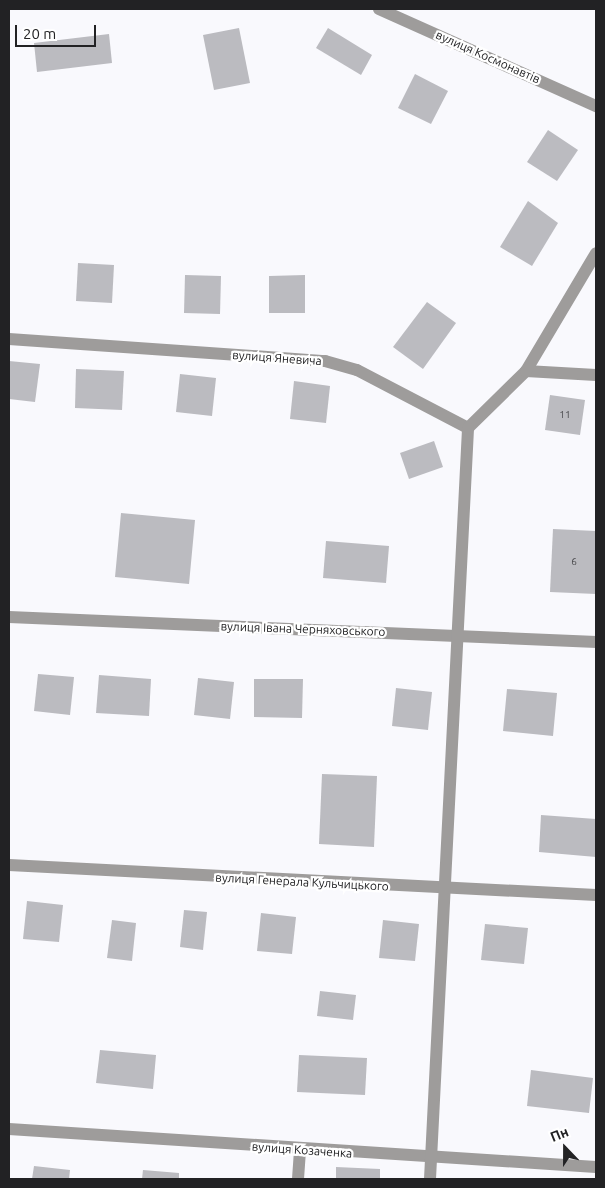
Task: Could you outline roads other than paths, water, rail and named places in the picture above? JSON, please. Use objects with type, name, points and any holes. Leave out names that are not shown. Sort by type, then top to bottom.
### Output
[{"type":"street","name":"вулиця Космонавтів","points":[[379,9],[596,106]]},
{"type":"street","points":[[430,1179],[468,428],[526,372],[596,253]]},
{"type":"street","name":"вулиця Яневича","points":[[9,339],[325,361],[357,370],[468,428]]},
{"type":"street","points":[[526,372],[596,375]]},
{"type":"street","name":"вулиця Івана Черняховського","points":[[9,617],[596,642]]},
{"type":"street","name":"вулиця Генерала Кульчицького","points":[[9,865],[444,890],[596,895]]},
{"type":"street","name":"вулиця Козаченка","points":[[9,1129],[431,1159],[596,1167]]},
{"type":"street","points":[[298,1179],[300,1150]]}]
